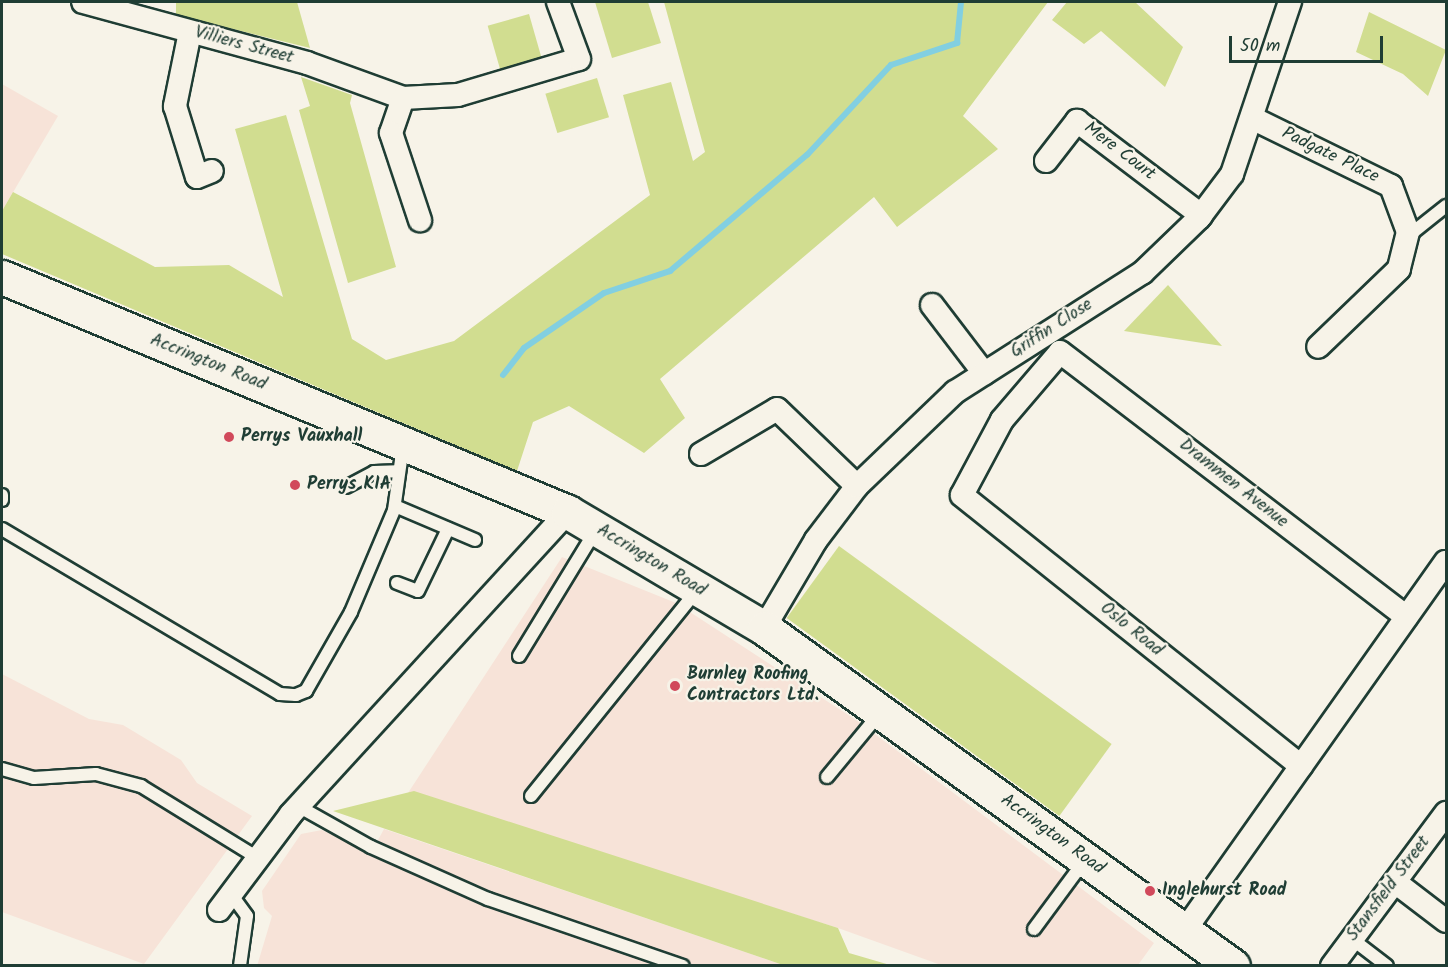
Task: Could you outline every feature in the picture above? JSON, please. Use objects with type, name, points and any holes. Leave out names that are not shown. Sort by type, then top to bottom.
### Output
[{"type":"main road","name":"Accrington Road","points":[[2,277],[401,456],[568,512],[764,628],[1233,966]]},
{"type":"street","name":"Villiers Street","points":[[83,2],[306,63],[403,98],[458,95],[579,59],[558,2]]},
{"type":"street","name":"Griffin Close","points":[[764,628],[816,540],[857,486],[955,392],[1142,273],[1201,214],[1232,174],[1290,2]]},
{"type":"street","points":[[190,32],[176,106],[196,177],[212,171]]},
{"type":"street","points":[[403,98],[392,134],[420,220]]},
{"type":"street","name":"Padgate Place","points":[[1252,118],[1391,186],[1407,237]]},
{"type":"street","name":"Mere Court","points":[[1046,161],[1077,121],[1201,214]]},
{"type":"street","points":[[1318,346],[1399,269],[1407,237]]},
{"type":"street","points":[[932,305],[984,373]]},
{"type":"street","name":"Drammen Avenue","points":[[962,495],[1002,420],[1060,352],[1406,617]]},
{"type":"street","points":[[701,454],[777,408],[857,486]]},
{"type":"street","name":"Oslo Road","points":[[962,495],[1301,766]]},
{"type":"street","points":[[225,902],[298,806],[568,512]]},
{"type":"street","points":[[1185,930],[1446,562]]},
{"type":"street","name":"Stansfield Street","points":[[1332,966],[1446,813]]},
{"type":"street","points":[[1395,882],[1446,921]]},
{"type":"lane","points":[[1407,237],[1446,206]]},
{"type":"lane","points":[[346,487],[401,456]]},
{"type":"lane","points":[[2,529],[280,694],[296,695],[306,691],[351,612],[395,506],[401,456]]},
{"type":"lane","points":[[2,495],[2,500]]},
{"type":"lane","points":[[395,506],[475,540]]},
{"type":"lane","points":[[397,583],[418,591],[448,529]]},
{"type":"lane","points":[[519,656],[597,529]]},
{"type":"lane","points":[[531,796],[698,589]]},
{"type":"lane","points":[[827,777],[881,712]]},
{"type":"lane","points":[[2,769],[33,778],[96,774],[141,786],[258,858]]},
{"type":"lane","points":[[298,806],[371,847],[488,899],[684,966]]},
{"type":"lane","points":[[1034,929],[1086,859]]},
{"type":"lane","points":[[225,902],[247,916],[240,966]]},
{"type":"lane","points":[[1352,939],[1387,966]]},
{"type":"shaded area","points":[[2,84],[58,116],[2,211]]},
{"type":"shaded area","points":[[562,557],[676,603],[856,720],[1154,943],[1138,965],[941,965],[838,928],[408,793]]},
{"type":"shaded area","points":[[2,674],[89,719],[123,725],[181,760],[197,783],[252,816],[144,964],[2,912]]},
{"type":"shaded area","points":[[384,829],[783,965],[257,966],[272,916],[264,908],[262,891],[301,834],[322,830],[371,853]]},
{"type":"green space","points":[[176,2],[297,2],[310,48],[176,15]]},
{"type":"green space","points":[[595,2],[648,2],[661,43],[612,58]]},
{"type":"green space","points":[[664,2],[1048,2],[963,116],[998,149],[897,227],[874,197],[660,379],[685,418],[644,453],[569,406],[533,422],[517,471],[2,254],[2,211],[13,192],[155,267],[229,265],[283,297],[235,129],[286,115],[352,339],[386,360],[454,341],[650,195],[623,95],[671,82],[693,161],[705,152]]},
{"type":"green space","points":[[1067,2],[1135,2],[1183,47],[1165,87],[1101,31],[1084,44],[1052,20]]},
{"type":"green space","points":[[1369,12],[1446,50],[1428,96],[1403,74],[1356,52]]},
{"type":"green space","points":[[529,14],[542,60],[501,72],[488,26]]},
{"type":"green space","points":[[301,77],[352,95],[350,103],[396,267],[348,283],[299,110],[310,106]]},
{"type":"green space","points":[[597,78],[609,117],[557,133],[545,94]]},
{"type":"green space","points":[[1168,285],[1222,346],[1124,331]]},
{"type":"green space","points":[[839,546],[1112,744],[1059,816],[787,618]]},
{"type":"green space","points":[[414,791],[838,928],[849,953],[890,965],[783,965],[333,811]]},
{"type":"waterway","points":[[503,375],[524,348],[604,293],[670,271],[807,155],[891,65],[957,43],[961,2]]},
{"type":"place","name":"Perrys Vauxhall","points":[[229,437]]},
{"type":"place","name":"Perrys KIA","points":[[295,485]]},
{"type":"place","name":"Burnley Roofing Contractors Ltd.","points":[[675,686]]},
{"type":"place","name":"Inglehurst Road","points":[[1150,891]]}]
